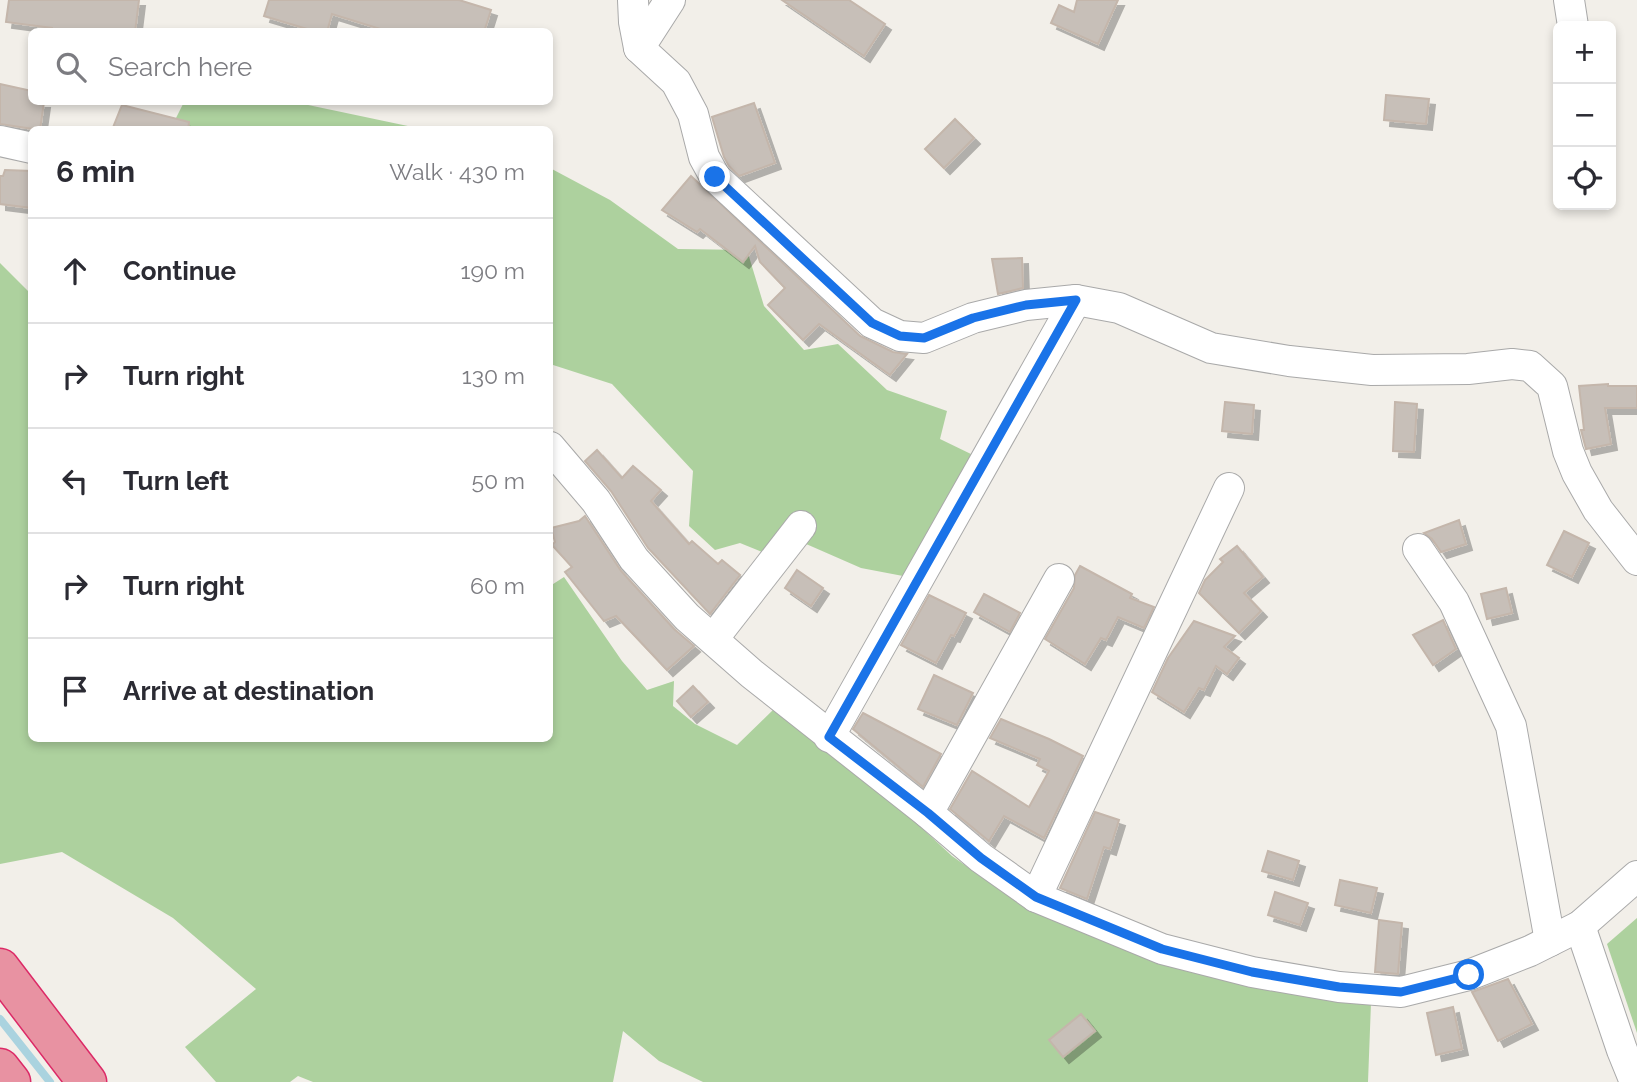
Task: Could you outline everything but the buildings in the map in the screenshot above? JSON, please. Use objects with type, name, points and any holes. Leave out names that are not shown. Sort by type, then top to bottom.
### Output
[{"type":"highway","points":[[0,968],[87,1082]]},
{"type":"highway","points":[[0,1068],[11,1082]]},
{"type":"street","points":[[634,0],[634,22],[639,48],[676,82],[693,114],[704,158],[715,177],[872,323],[900,336],[924,338],[973,318],[1026,305],[1076,300],[1119,308],[1211,348],[1289,361],[1371,370],[1468,369],[1512,364],[1530,366],[1552,386],[1568,451],[1577,473],[1598,510],[1637,560]]},
{"type":"street","points":[[639,48],[670,0]]},
{"type":"street","points":[[1569,0],[1572,21]]},
{"type":"street","points":[[0,141],[28,147]]},
{"type":"street","points":[[829,737],[1076,300]]},
{"type":"street","points":[[553,451],[596,501],[634,559],[687,617],[829,737],[928,813],[981,858],[1036,897],[1162,949],[1252,972],[1339,987],[1401,992],[1469,975],[1580,926],[1637,876]]},
{"type":"street","points":[[1036,897],[1229,488]]},
{"type":"street","points":[[713,639],[801,526]]},
{"type":"street","points":[[1418,549],[1454,602],[1511,726],[1549,941]]},
{"type":"street","points":[[928,813],[1059,579]]},
{"type":"street","points":[[1580,926],[1635,1082]]},
{"type":"green space","points":[[182,105],[308,105],[408,126],[172,126]]},
{"type":"green space","points":[[553,170],[610,200],[678,249],[747,250],[764,306],[804,350],[838,344],[887,390],[947,411],[940,439],[973,455],[903,576],[861,568],[797,540],[779,559],[740,543],[715,550],[689,526],[693,471],[612,384],[553,365]]},
{"type":"green space","points":[[0,263],[28,291],[28,742],[553,742],[553,584],[564,577],[622,661],[647,690],[674,681],[673,706],[695,724],[737,745],[775,708],[885,794],[952,856],[1027,909],[1168,961],[1371,1003],[1368,1082],[703,1082],[659,1061],[623,1031],[613,1082],[313,1082],[298,1076],[290,1082],[216,1082],[185,1047],[256,989],[173,918],[62,852],[0,864]]},
{"type":"green space","points":[[1637,918],[1637,1033],[1607,944]]},
{"type":"waterway","points":[[0,1019],[50,1082]]},
{"type":"route","points":[[715,177],[872,323],[900,336],[924,338],[973,318],[1026,305],[1076,300],[829,737],[928,813],[981,858],[1036,897],[1162,949],[1252,972],[1339,987],[1401,992],[1469,975]]}]
